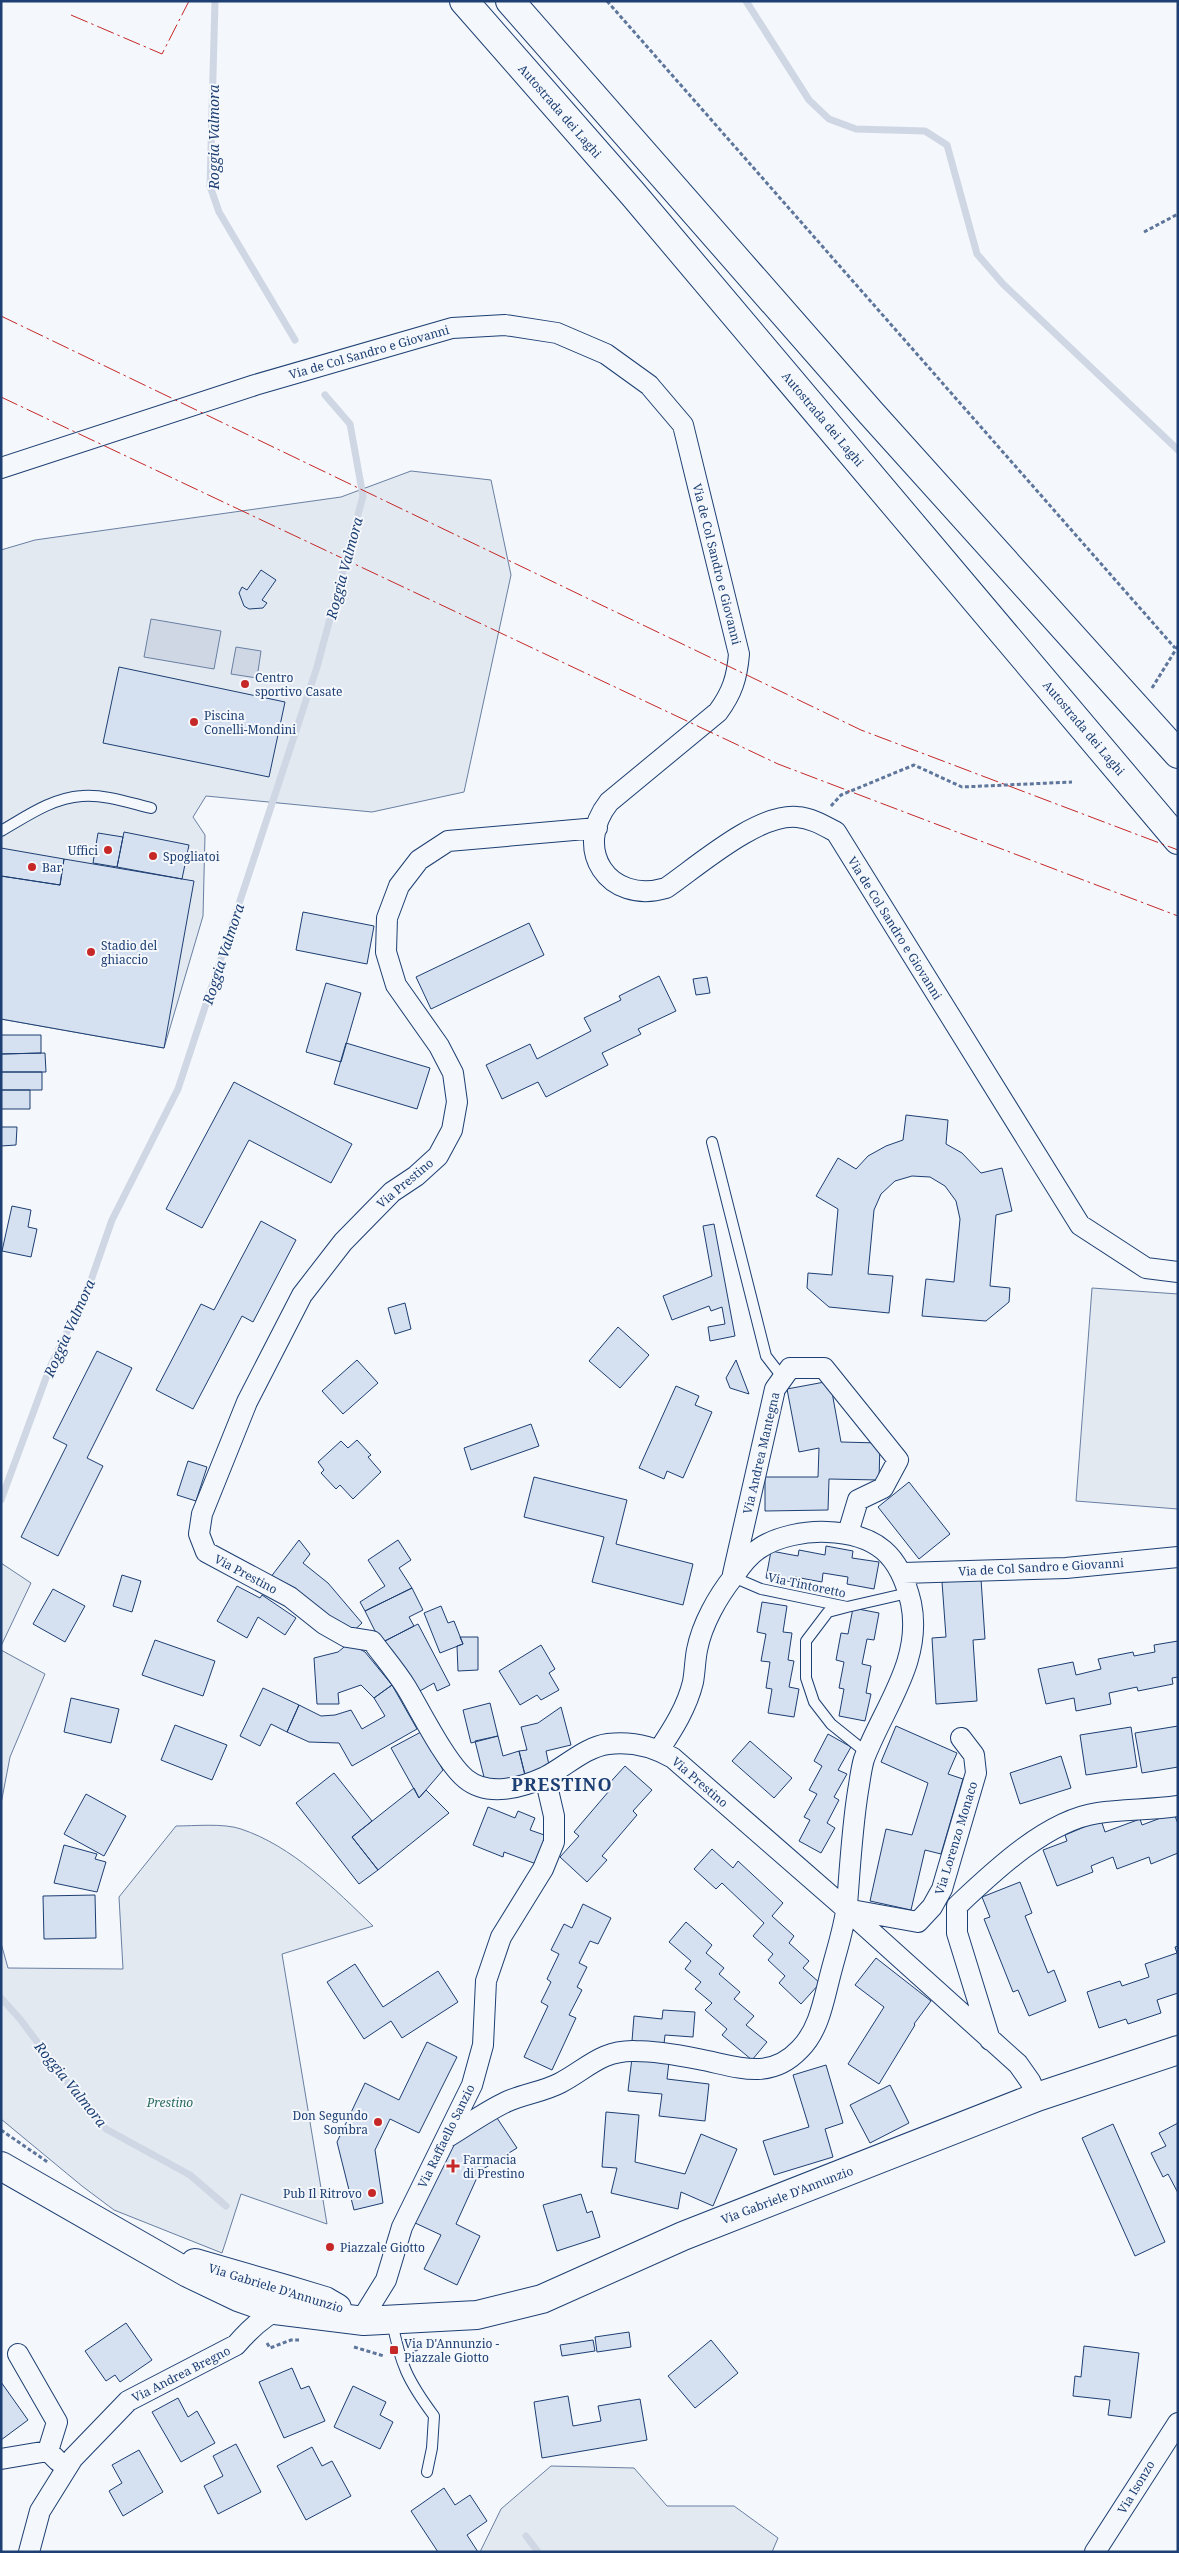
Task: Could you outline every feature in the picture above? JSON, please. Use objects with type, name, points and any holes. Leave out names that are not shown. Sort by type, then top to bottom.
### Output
[{"type":"main road","name":"Autostrada dei Laghi","points":[[464,1],[633,194],[1178,840]]},
{"type":"main road","points":[[510,1],[871,413],[1178,754]]},
{"type":"main road","name":"Via Gabriele D'Annunzio","points":[[160,2255],[241,2275],[322,2308],[364,2318],[392,2321],[477,2315],[542,2299],[683,2236],[1037,2097],[1178,2050]]},
{"type":"main road","name":"Via Gabriele D'Annunzio","points":[[1,2166],[160,2255],[188,2273],[238,2297],[275,2310],[322,2308]]},
{"type":"street","name":"Via de Col Sandro e Giovanni","points":[[1,468],[254,385],[452,328],[505,325],[558,333],[606,354],[649,385],[683,425],[740,654],[738,676],[730,695],[718,712],[609,802],[599,815],[593,846],[598,862],[606,876],[619,886],[634,891],[651,892],[666,888],[761,824],[775,818],[796,817],[817,821],[836,832],[1080,1225],[1146,1268],[1178,1272]]},
{"type":"street","name":"Via Prestino","points":[[597,828],[448,841],[420,860],[399,886],[387,918],[386,952],[396,985],[439,1046],[453,1073],[457,1102],[452,1130],[438,1156],[416,1176],[392,1192],[343,1242],[302,1295],[247,1402],[202,1514],[199,1534],[206,1552],[222,1563],[290,1597],[324,1624],[347,1637],[372,1641],[404,1684],[454,1767],[466,1780],[486,1789],[506,1790],[545,1777],[578,1756],[607,1744],[633,1744],[659,1750],[674,1758],[846,1909],[990,2042],[1018,2064],[1030,2081],[1037,2097]]},
{"type":"street","name":"Via Andrea Mantegna","points":[[733,1577],[775,1389],[790,1368],[824,1368],[898,1460],[883,1488],[858,1500],[848,1533]]},
{"type":"street","name":"Via Andrea Mantegna","points":[[446,2138],[508,2101],[546,2090],[564,2081],[600,2057],[618,2052],[633,2051],[691,2057],[747,2070],[766,2069],[783,2063],[799,2051],[810,2036],[821,2013],[846,1909],[855,1812],[863,1761],[902,1681],[912,1642],[912,1606],[903,1573],[888,1554],[874,1543],[848,1533],[820,1532],[789,1536],[759,1548],[733,1577],[712,1611],[697,1648],[692,1682],[676,1725],[659,1750]]},
{"type":"street","name":"Via de Col Sandro e Giovanni","points":[[903,1573],[1066,1568],[1178,1558]]},
{"type":"street","name":"Via Lorenzo Monaco","points":[[846,1909],[918,1922],[932,1907],[942,1890],[976,1773],[974,1755],[961,1738]]},
{"type":"street","name":"Via Raffaello Sanzio","points":[[364,2318],[386,2280],[402,2227],[472,2086],[483,2045],[486,1981],[501,1937],[543,1869],[554,1842],[554,1816],[545,1777]]},
{"type":"street","points":[[990,2042],[957,1933],[957,1906],[1000,1864],[1066,1821],[1097,1813],[1143,1811],[1178,1806]]},
{"type":"street","points":[[238,2297],[247,2308],[250,2316],[242,2338]]},
{"type":"street","name":"Via Andrea Bregno","points":[[242,2338],[322,2308]]},
{"type":"street","name":"Via Andrea Bregno","points":[[30,2552],[40,2511],[73,2458],[128,2401],[213,2359],[242,2338],[275,2310]]},
{"type":"street","points":[[18,2354],[57,2422],[48,2450]]},
{"type":"street","name":"Via Isonzo","points":[[1095,2552],[1178,2423]]},
{"type":"street","points":[[48,2450],[66,2469]]},
{"type":"street","points":[[1,2458],[48,2450]]},
{"type":"lane","points":[[1,831],[40,808],[64,798],[84,795],[151,808]]},
{"type":"lane","points":[[712,1142],[766,1356],[783,1378]]},
{"type":"lane","name":"Via Tintoretto","points":[[733,1577],[761,1589],[847,1607],[908,1593]]},
{"type":"lane","points":[[847,1607],[828,1612],[806,1641],[806,1678],[814,1702],[831,1724],[867,1753]]},
{"type":"lane","points":[[392,2321],[399,2357],[415,2391],[434,2416],[432,2448],[427,2472]]},
{"type":"path","points":[[607,1],[1176,647],[1151,689]]},
{"type":"path","points":[[1144,232],[1178,214]]},
{"type":"path","points":[[817,821],[841,795],[914,765],[962,788],[1072,782]]},
{"type":"path","points":[[1,2130],[53,2166]]},
{"type":"green space","name":"Centro sportivo Casate","points":[[411,471],[491,480],[511,575],[464,792],[372,812],[206,796],[193,817],[205,835],[203,916],[164,1048],[1,1019],[1,550],[35,540],[341,497]]},
{"type":"green space","points":[[1092,1288],[1178,1294],[1178,1509],[1076,1501]]},
{"type":"green space","points":[[1,1563],[31,1583],[1,1646]]},
{"type":"green space","points":[[1,1650],[45,1674],[10,1757],[1,1804]]},
{"type":"green space","name":"Prestino","points":[[209,1825],[234,1827],[278,1846],[312,1870],[373,1926],[282,1954],[327,2224],[241,2194],[222,2253],[114,2210],[1,2119],[1,1943],[8,1968],[123,1969],[119,1897],[176,1826]]},
{"type":"green space","points":[[551,2466],[634,2468],[667,2506],[734,2506],[778,2538],[772,2552],[480,2552],[501,2509]]},
{"type":"shaded area","points":[[151,619],[221,631],[214,669],[144,657]]},
{"type":"shaded area","points":[[236,647],[261,651],[257,678],[231,674]]},
{"type":"building","points":[[261,570],[276,580],[262,600],[267,603],[263,608],[249,609],[244,606],[239,593],[242,587],[247,590]]},
{"type":"building","name":"Piscina Conelli-Mondini","points":[[119,667],[285,702],[269,777],[103,743]]},
{"type":"building","name":"Spogliatoi","points":[[124,832],[189,845],[182,879],[117,867]]},
{"type":"building","name":"Uffici","points":[[98,833],[123,837],[117,867],[93,863]]},
{"type":"building","name":"Bar","points":[[1,848],[64,859],[60,885],[1,876]]},
{"type":"building","name":"Stadio del ghiaccio","points":[[64,859],[194,881],[164,1048],[1,1019],[1,876],[60,885]]},
{"type":"building","points":[[303,912],[374,926],[367,964],[296,950]]},
{"type":"building","points":[[529,923],[544,955],[431,1009],[416,977]]},
{"type":"building","points":[[659,976],[676,1011],[638,1029],[641,1034],[602,1053],[608,1065],[546,1097],[538,1082],[502,1099],[486,1065],[530,1044],[537,1059],[591,1031],[584,1018],[621,1000],[619,996]]},
{"type":"building","points":[[707,977],[710,993],[696,995],[693,979]]},
{"type":"building","points":[[326,983],[361,993],[341,1062],[306,1052]]},
{"type":"building","points":[[1,1035],[41,1035],[41,1053],[1,1054]]},
{"type":"building","points":[[346,1043],[430,1068],[417,1109],[334,1084]]},
{"type":"building","points":[[45,1053],[46,1072],[1,1072],[1,1054]]},
{"type":"building","points":[[1,1072],[42,1072],[42,1090],[1,1090]]},
{"type":"building","points":[[234,1082],[352,1144],[331,1183],[249,1140],[202,1228],[166,1209]]},
{"type":"building","points":[[1,1090],[30,1090],[30,1109],[1,1109]]},
{"type":"building","points":[[906,1115],[948,1120],[946,1144],[962,1153],[981,1173],[1002,1168],[1012,1211],[996,1215],[990,1286],[1010,1288],[1009,1302],[986,1321],[922,1316],[926,1279],[954,1282],[960,1219],[956,1201],[945,1186],[930,1177],[912,1176],[895,1181],[881,1194],[874,1210],[868,1274],[893,1276],[889,1313],[829,1307],[807,1288],[808,1273],[832,1275],[838,1209],[816,1196],[838,1158],[856,1169],[868,1156],[886,1146],[903,1140]]},
{"type":"building","points":[[1,1127],[17,1127],[16,1145],[1,1146]]},
{"type":"building","points":[[12,1206],[31,1210],[28,1227],[37,1229],[31,1257],[2,1251]]},
{"type":"building","points":[[261,1221],[296,1240],[253,1322],[242,1316],[193,1409],[156,1390],[201,1304],[214,1310]]},
{"type":"building","points":[[714,1224],[735,1336],[710,1341],[708,1327],[725,1324],[722,1307],[711,1311],[709,1306],[672,1320],[663,1296],[712,1276],[703,1226]]},
{"type":"building","points":[[405,1303],[411,1329],[395,1334],[388,1308]]},
{"type":"building","points":[[618,1327],[649,1355],[620,1388],[589,1361]]},
{"type":"building","points":[[97,1351],[132,1368],[87,1458],[103,1466],[58,1556],[21,1537],[67,1445],[53,1438]]},
{"type":"building","points":[[357,1360],[378,1383],[343,1414],[322,1391]]},
{"type":"building","points":[[736,1360],[749,1394],[730,1388],[726,1378]]},
{"type":"building","points":[[830,1381],[841,1442],[880,1443],[879,1480],[829,1479],[828,1510],[765,1511],[765,1477],[818,1477],[819,1448],[799,1452],[787,1389]]},
{"type":"building","points":[[676,1386],[699,1396],[695,1405],[712,1412],[683,1478],[667,1471],[664,1479],[639,1468]]},
{"type":"building","points":[[531,1424],[539,1446],[471,1470],[464,1448]]},
{"type":"building","points":[[357,1440],[371,1455],[368,1457],[381,1472],[353,1499],[340,1485],[336,1489],[321,1473],[324,1470],[318,1462],[341,1441],[348,1448]]},
{"type":"building","points":[[188,1461],[207,1467],[196,1501],[177,1495]]},
{"type":"building","points":[[534,1477],[627,1500],[616,1544],[693,1564],[683,1605],[592,1582],[604,1537],[524,1517]]},
{"type":"building","points":[[909,1482],[950,1534],[919,1559],[878,1507]]},
{"type":"building","points":[[299,1540],[310,1554],[303,1563],[328,1583],[362,1623],[348,1636],[267,1582]]},
{"type":"building","points":[[398,1540],[411,1560],[399,1568],[412,1588],[365,1611],[360,1602],[385,1586],[368,1560]]},
{"type":"building","points":[[826,1546],[853,1551],[852,1558],[879,1562],[874,1589],[847,1584],[848,1577],[823,1573],[822,1582],[795,1577],[793,1582],[766,1578],[771,1551],[798,1556],[799,1550],[825,1555]]},
{"type":"building","points":[[122,1575],[141,1581],[132,1612],[113,1606]]},
{"type":"building","points":[[981,1579],[985,1639],[973,1640],[977,1701],[936,1704],[932,1638],[946,1637],[942,1582]]},
{"type":"building","points":[[237,1586],[260,1598],[262,1595],[296,1618],[285,1635],[258,1617],[247,1638],[217,1621]]},
{"type":"building","points":[[412,1588],[423,1610],[409,1617],[414,1626],[381,1643],[365,1611]]},
{"type":"building","points":[[53,1589],[85,1606],[65,1642],[33,1624]]},
{"type":"building","points":[[762,1602],[787,1606],[783,1632],[792,1633],[788,1660],[794,1661],[789,1687],[799,1689],[794,1717],[768,1713],[772,1689],[766,1688],[770,1662],[761,1661],[766,1634],[757,1632]]},
{"type":"building","points":[[441,1606],[448,1623],[454,1621],[463,1644],[440,1653],[424,1613]]},
{"type":"building","points":[[853,1608],[879,1613],[874,1640],[867,1639],[862,1664],[871,1666],[866,1693],[871,1694],[865,1721],[839,1716],[844,1689],[839,1688],[844,1662],[836,1660],[841,1633],[848,1634]]},
{"type":"building","points":[[418,1624],[450,1685],[437,1691],[434,1683],[418,1692],[381,1643]]},
{"type":"building","points":[[460,1637],[478,1637],[478,1670],[458,1671],[457,1646],[463,1644]]},
{"type":"building","points":[[155,1640],[215,1661],[203,1696],[142,1675]]},
{"type":"building","points":[[1178,1641],[1178,1677],[1172,1678],[1173,1684],[1138,1691],[1137,1687],[1109,1693],[1111,1704],[1076,1711],[1074,1698],[1046,1704],[1038,1669],[1073,1662],[1076,1675],[1101,1669],[1098,1659],[1133,1652],[1134,1656],[1155,1652],[1154,1645]]},
{"type":"building","points":[[349,1643],[365,1652],[392,1685],[374,1698],[361,1685],[338,1693],[339,1704],[317,1704],[314,1658],[338,1652]]},
{"type":"building","points":[[541,1645],[555,1669],[549,1673],[559,1690],[541,1700],[537,1695],[520,1705],[499,1671]]},
{"type":"building","points":[[392,1685],[417,1729],[352,1766],[339,1743],[309,1742],[287,1732],[299,1705],[321,1716],[335,1715],[351,1710],[362,1729],[385,1716],[374,1698]]},
{"type":"building","points":[[263,1688],[299,1705],[287,1732],[271,1724],[260,1746],[240,1736]]},
{"type":"building","points":[[71,1698],[119,1709],[111,1743],[64,1732]]},
{"type":"building","points":[[490,1703],[498,1736],[471,1743],[463,1710]]},
{"type":"building","points":[[561,1707],[571,1745],[546,1751],[549,1765],[525,1775],[519,1751],[527,1750],[521,1727],[538,1723]]},
{"type":"building","points":[[175,1725],[227,1745],[212,1780],[161,1760]]},
{"type":"building","points":[[896,1726],[957,1753],[948,1774],[963,1779],[941,1854],[925,1850],[911,1910],[870,1901],[886,1829],[912,1835],[928,1783],[881,1762]]},
{"type":"building","points":[[1178,1726],[1178,1767],[1142,1773],[1135,1733]]},
{"type":"building","points":[[1131,1727],[1137,1767],[1086,1775],[1080,1735]]},
{"type":"building","points":[[421,1732],[443,1770],[419,1798],[391,1748]]},
{"type":"building","points":[[828,1734],[851,1747],[838,1770],[847,1774],[834,1797],[839,1800],[827,1823],[835,1828],[821,1853],[799,1841],[810,1820],[804,1817],[817,1794],[809,1790],[822,1766],[814,1761]]},
{"type":"building","points":[[498,1736],[503,1756],[519,1751],[525,1775],[486,1785],[475,1741]]},
{"type":"building","points":[[750,1741],[792,1778],[774,1798],[732,1761]]},
{"type":"building","points":[[1061,1756],[1071,1788],[1020,1804],[1010,1773]]},
{"type":"building","points":[[625,1766],[652,1790],[633,1811],[637,1815],[602,1856],[607,1860],[587,1882],[560,1857],[579,1836],[574,1832],[609,1791],[605,1788]]},
{"type":"building","points":[[334,1773],[372,1821],[352,1837],[378,1870],[359,1884],[296,1803]]},
{"type":"building","points":[[414,1788],[419,1798],[426,1790],[449,1813],[378,1870],[352,1837]]},
{"type":"building","points":[[86,1794],[126,1816],[104,1856],[64,1834]]},
{"type":"building","points":[[488,1807],[515,1818],[518,1811],[535,1818],[530,1830],[550,1837],[539,1865],[504,1852],[503,1857],[473,1845]]},
{"type":"building","points":[[1174,1813],[1178,1824],[1178,1853],[1151,1864],[1149,1857],[1117,1869],[1113,1857],[1091,1866],[1093,1872],[1057,1886],[1043,1850],[1067,1841],[1065,1835],[1101,1820],[1105,1832],[1140,1819],[1142,1825]]},
{"type":"building","points":[[64,1845],[97,1854],[95,1859],[106,1862],[97,1892],[54,1883]]},
{"type":"building","points":[[712,1849],[733,1868],[738,1861],[783,1903],[772,1916],[794,1936],[789,1943],[809,1961],[803,1968],[820,1983],[801,2004],[779,1983],[785,1976],[768,1960],[773,1954],[753,1936],[764,1923],[722,1883],[716,1889],[694,1869]]},
{"type":"building","points":[[1020,1882],[1032,1913],[1025,1916],[1048,1973],[1054,1970],[1066,2001],[1029,2016],[1018,1990],[1013,1992],[984,1919],[990,1917],[982,1897]]},
{"type":"building","points":[[95,1895],[96,1938],[44,1939],[43,1896]]},
{"type":"building","points":[[583,1904],[611,1918],[598,1944],[590,1941],[579,1963],[587,1967],[577,1987],[582,1990],[569,2015],[576,2018],[552,2070],[524,2057],[548,2006],[541,2002],[551,1982],[547,1979],[559,1954],[551,1950],[564,1924],[572,1928]]},
{"type":"building","points":[[686,1922],[712,1945],[706,1953],[724,1968],[719,1974],[740,1992],[734,1999],[754,2016],[746,2025],[767,2042],[752,2060],[722,2035],[727,2029],[705,2010],[712,2003],[695,1989],[701,1982],[685,1969],[691,1961],[669,1942]]},
{"type":"building","points":[[1178,1946],[1178,1993],[1157,2000],[1161,2013],[1128,2024],[1126,2019],[1099,2028],[1087,1992],[1120,1981],[1122,1986],[1149,1977],[1145,1964],[1177,1953],[1175,1947]]},
{"type":"building","points":[[876,1958],[931,2001],[914,2024],[879,2084],[848,2064],[884,2007],[855,1985]]},
{"type":"building","points":[[355,1964],[383,2007],[438,1971],[458,2002],[402,2038],[391,2021],[364,2039],[327,1982]]},
{"type":"building","points":[[663,2010],[695,2012],[693,2037],[665,2035],[664,2044],[632,2041],[634,2016],[662,2019]]},
{"type":"building","points":[[427,2042],[457,2057],[419,2133],[390,2119],[375,2150],[383,2203],[354,2210],[337,2142],[365,2083],[399,2100]]},
{"type":"building","points":[[632,2058],[669,2062],[667,2079],[709,2084],[705,2121],[659,2116],[662,2094],[628,2091]]},
{"type":"building","points":[[826,2065],[843,2123],[825,2129],[833,2157],[774,2175],[763,2141],[809,2127],[793,2075]]},
{"type":"building","points":[[890,2085],[909,2123],[870,2143],[850,2105]]},
{"type":"building","points":[[606,2112],[639,2115],[635,2162],[685,2174],[701,2134],[737,2149],[713,2206],[681,2192],[678,2209],[611,2193],[617,2168],[602,2167]]},
{"type":"building","points":[[495,2115],[517,2148],[480,2171],[456,2224],[480,2236],[457,2285],[424,2269],[441,2235],[413,2222],[449,2144]]},
{"type":"building","points":[[1178,2123],[1178,2193],[1168,2174],[1163,2177],[1151,2153],[1166,2146],[1159,2133]]},
{"type":"building","points":[[1113,2124],[1165,2242],[1135,2256],[1082,2138]]},
{"type":"building","points":[[581,2194],[587,2213],[592,2211],[600,2237],[557,2251],[543,2205]]},
{"type":"building","points":[[126,2323],[152,2360],[120,2382],[115,2375],[106,2381],[85,2351]]},
{"type":"building","points":[[629,2332],[631,2347],[597,2352],[595,2337]]},
{"type":"building","points":[[593,2340],[595,2351],[562,2356],[560,2345]]},
{"type":"building","points":[[711,2340],[738,2373],[695,2408],[668,2376]]},
{"type":"building","points":[[1084,2346],[1139,2353],[1131,2418],[1108,2415],[1110,2400],[1073,2396],[1075,2376],[1081,2377]]},
{"type":"building","points":[[292,2368],[301,2389],[309,2386],[325,2421],[284,2438],[259,2382]]},
{"type":"building","points":[[1,2382],[28,2420],[1,2440]]},
{"type":"building","points":[[353,2386],[386,2402],[380,2415],[393,2422],[380,2449],[334,2427]]},
{"type":"building","points":[[568,2396],[573,2426],[601,2421],[598,2406],[640,2399],[647,2440],[542,2458],[534,2402]]},
{"type":"building","points":[[178,2398],[188,2417],[197,2411],[215,2443],[181,2462],[152,2412]]},
{"type":"building","points":[[236,2444],[261,2492],[218,2514],[204,2486],[223,2476],[213,2456]]},
{"type":"building","points":[[312,2447],[322,2466],[332,2461],[351,2496],[306,2520],[277,2466]]},
{"type":"building","points":[[139,2450],[163,2492],[123,2516],[109,2491],[122,2483],[112,2465]]},
{"type":"building","points":[[444,2488],[455,2505],[470,2495],[487,2521],[467,2535],[478,2552],[438,2552],[411,2511]]},
{"type":"waterway","name":"Roggia Valmora","points":[[215,1],[210,186],[219,212],[295,340]]},
{"type":"waterway","points":[[746,1],[809,100],[829,119],[856,129],[925,131],[947,145],[977,254],[1003,284],[1178,450]]},
{"type":"waterway","name":"Roggia Valmora","points":[[1,1500],[50,1367],[89,1286],[112,1220],[178,1089],[317,667],[363,496],[350,424],[325,395]]},
{"type":"waterway","name":"Roggia Valmora","points":[[1,1998],[20,2019],[86,2107],[106,2129],[190,2175],[226,2206]]},
{"type":"waterway","name":"Roggia Valmora","points":[[526,2536],[538,2552]]},
{"type":"power","points":[[71,15],[162,54],[189,1]]},
{"type":"power","points":[[1,316],[861,730],[1178,850]]},
{"type":"power","points":[[1,397],[778,764],[1178,916]]},
{"type":"place","name":"Centro sportivo Casate","points":[[245,684]]},
{"type":"place","name":"Piscina Conelli-Mondini","points":[[194,722]]},
{"type":"place","name":"Uffici","points":[[108,850]]},
{"type":"place","name":"Spogliatoi","points":[[153,856]]},
{"type":"place","name":"Bar","points":[[32,867]]},
{"type":"place","name":"Stadio del ghiaccio","points":[[91,952]]},
{"type":"place","name":"Don Segundo Sombra","points":[[378,2122]]},
{"type":"place","name":"Farmacia di Prestino","points":[[453,2166]]},
{"type":"place","name":"Pub Il Ritrovo","points":[[372,2193]]},
{"type":"place","name":"Piazzale Giotto","points":[[330,2247]]},
{"type":"place","name":"Via D'Annunzio - Piazzale Giotto","points":[[394,2350]]},
{"type":"district","name":"PRESTINO","points":[[562,1784]]}]
